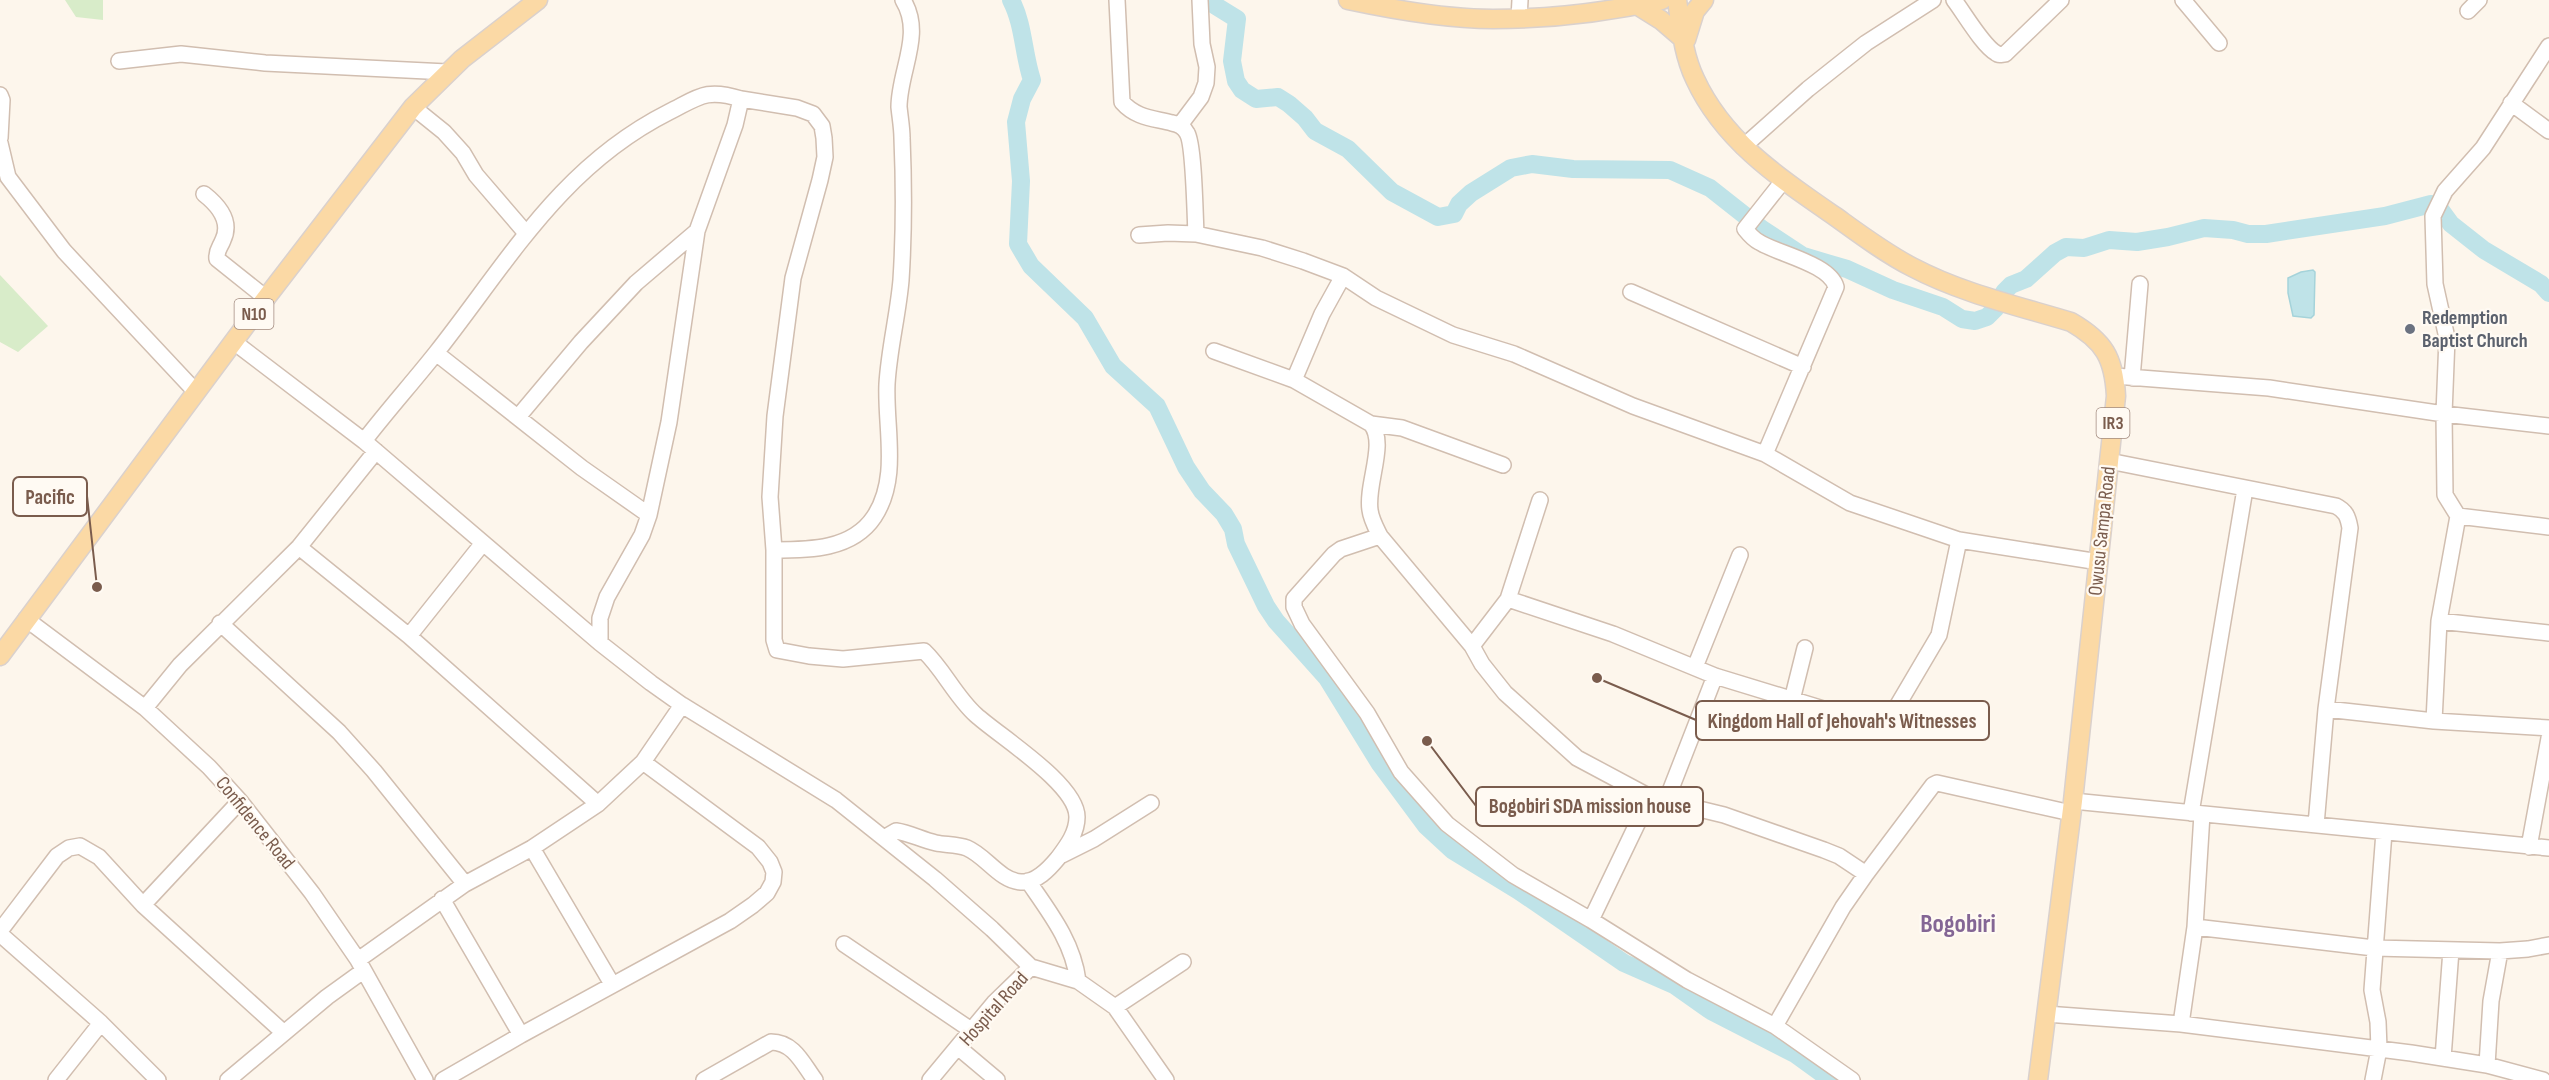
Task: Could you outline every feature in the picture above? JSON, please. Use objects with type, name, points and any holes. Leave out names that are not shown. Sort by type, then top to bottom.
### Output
[{"type":"main road","name":"N10","points":[[3,646],[26,619],[266,298],[413,107],[447,72],[490,35],[538,0]]},
{"type":"main road","points":[[1348,0],[1446,15],[1493,19],[1520,9],[1662,0]]},
{"type":"main road","name":"Owusu Sampa Road","points":[[1677,0],[1683,43],[1694,78],[1708,105],[1743,147],[1783,181],[1912,267],[1951,284],[2071,322],[2089,332],[2124,377],[2116,396],[2072,807],[2038,1080]]},
{"type":"main road","points":[[1627,4],[1661,20],[1683,43],[1690,21],[1704,0]]},
{"type":"street","points":[[774,550],[803,550],[841,543],[855,535],[872,520],[883,501],[889,470],[887,385],[901,282],[903,237],[903,163],[899,105],[912,31],[912,22],[903,0]]},
{"type":"street","points":[[1117,0],[1122,102],[1129,110],[1142,116],[1180,125],[1188,134],[1196,234]]},
{"type":"street","points":[[1180,125],[1201,97],[1206,83],[1207,67],[1202,44],[1200,0]]},
{"type":"street","points":[[1743,147],[1808,89],[1866,43],[1933,0]]},
{"type":"street","points":[[1954,0],[1977,33],[1995,53],[2000,55],[2005,54],[2061,0]]},
{"type":"street","points":[[2183,0],[2219,43]]},
{"type":"street","points":[[2434,721],[2439,621],[2458,516],[2445,495],[2444,414],[2447,338],[2435,284],[2433,216],[2445,191],[2462,169],[2474,159],[2549,46]]},
{"type":"street","points":[[118,61],[181,54],[265,63],[447,72]]},
{"type":"street","points":[[364,441],[436,353],[525,232],[586,168],[624,138],[702,95],[715,92],[741,99],[797,108],[813,114],[822,126],[825,157],[793,278],[775,416],[770,497],[776,574],[774,640],[777,650],[808,656],[843,658],[924,651],[959,698],[976,714],[1013,741],[1044,770],[1073,804],[1077,815],[1075,831],[1059,857],[1041,876],[1028,881],[1011,880],[966,848],[934,843],[896,831],[884,838]]},
{"type":"street","points":[[0,95],[2,100],[0,138]]},
{"type":"street","points":[[600,643],[600,618],[607,597],[642,535],[649,515],[669,422],[696,231],[735,125],[741,99]]},
{"type":"street","points":[[2511,103],[2549,131]]},
{"type":"street","points":[[413,107],[444,132],[463,153],[476,175],[525,232]]},
{"type":"street","points":[[0,143],[8,177],[64,251],[196,392]]},
{"type":"street","points":[[1765,454],[1836,286],[1833,278],[1801,259],[1755,241],[1745,229],[1783,181]]},
{"type":"street","points":[[204,194],[216,204],[226,224],[224,240],[216,252],[216,258],[266,298]]},
{"type":"street","points":[[518,417],[581,342],[636,283],[696,231]]},
{"type":"street","points":[[1139,235],[1196,234],[1262,248],[1343,276],[1376,298],[1453,335],[1514,354],[1633,406],[1765,454],[1850,503],[1959,540],[2099,562]]},
{"type":"street","points":[[1293,380],[1322,314],[1343,276]]},
{"type":"street","points":[[2140,284],[2124,377],[2269,388],[2444,414],[2549,426]]},
{"type":"street","points":[[1631,292],[1803,367]]},
{"type":"street","points":[[234,342],[364,441],[600,643],[682,705],[836,800],[992,928],[1031,967]]},
{"type":"street","points":[[1214,351],[1293,380],[1371,424],[1377,430],[1378,442],[1370,486],[1370,508],[1380,536],[1472,646],[1505,693],[1568,750],[1611,777],[1650,797],[1667,799],[1724,815],[1824,850],[1839,856],[1866,874]]},
{"type":"street","points":[[436,353],[582,468],[649,515]]},
{"type":"street","points":[[1371,424],[1402,428],[1503,465]]},
{"type":"street","points":[[145,708],[180,665],[299,547],[376,451]]},
{"type":"street","points":[[2109,461],[2336,506],[2349,518],[2350,528],[2326,709],[2316,825]]},
{"type":"street","points":[[2181,1024],[2195,927],[2197,814],[2245,489]]},
{"type":"street","points":[[1472,646],[1508,599],[1540,500]]},
{"type":"street","points":[[2458,516],[2549,527]]},
{"type":"street","points":[[1380,536],[1341,549],[1334,554],[1296,594],[1294,607],[1302,624],[1367,713],[1401,772],[1447,824],[1513,875],[1687,980],[1775,1026],[1852,1080]]},
{"type":"street","points":[[1508,599],[1613,634],[1716,676],[1879,726],[1886,725],[1939,635],[1959,540]]},
{"type":"street","points":[[409,636],[483,543]]},
{"type":"street","points":[[299,547],[409,636],[598,804]]},
{"type":"street","points":[[1695,666],[1740,555]]},
{"type":"street","name":"Confidence Road","points":[[26,619],[145,708],[209,767],[240,801],[312,893],[360,965],[425,1080]]},
{"type":"street","points":[[2439,621],[2549,633]]},
{"type":"street","points":[[220,624],[339,732],[374,771],[465,884]]},
{"type":"street","points":[[1792,700],[1804,648]]},
{"type":"street","points":[[1667,799],[1716,676]]},
{"type":"street","points":[[228,1080],[360,965],[442,899],[532,848],[598,804],[643,762],[682,705]]},
{"type":"street","points":[[2326,709],[2434,721],[2549,728]]},
{"type":"street","points":[[2529,847],[2549,738]]},
{"type":"street","points":[[443,1080],[612,984],[698,940],[753,905],[767,893],[773,882],[774,872],[770,862],[758,847],[643,762]]},
{"type":"street","points":[[1775,1026],[1843,907],[1904,822],[1937,783],[2072,807],[2197,814],[2549,848]]},
{"type":"street","points":[[1591,920],[1650,797]]},
{"type":"street","points":[[143,905],[240,801]]},
{"type":"street","points":[[1059,857],[1094,839],[1151,803]]},
{"type":"street","points":[[2373,1080],[2379,1049],[2378,1022],[2372,990],[2384,832]]},
{"type":"street","points":[[158,1080],[101,1023],[0,933],[57,856],[69,848],[80,846],[99,857],[143,905],[284,1033]]},
{"type":"street","points":[[532,848],[612,984]]},
{"type":"street","points":[[1028,881],[1066,938],[1073,954],[1078,981]]},
{"type":"street","points":[[442,899],[521,1035]]},
{"type":"street","points":[[2195,927],[2374,948],[2500,951],[2549,945]]},
{"type":"street","points":[[844,944],[971,1030]]},
{"type":"street","points":[[2443,1058],[2451,950]]},
{"type":"street","points":[[2487,1065],[2491,1001],[2500,951]]},
{"type":"street","points":[[1115,1007],[1183,962]]},
{"type":"street","name":"Hospital Road","points":[[930,1080],[971,1030],[1031,967],[1078,981],[1115,1007],[1166,1080]]},
{"type":"street","points":[[2046,1014],[2181,1024],[2379,1049],[2487,1065],[2543,1080]]},
{"type":"street","points":[[56,1080],[101,1023]]},
{"type":"street","points":[[704,1080],[771,1042],[778,1042],[794,1050],[815,1080]]},
{"type":"street","points":[[959,1047],[997,1080]]},
{"type":"green space","points":[[65,0],[103,0],[103,20],[76,17]]},
{"type":"green space","points":[[0,275],[48,326],[18,352],[0,342]]},
{"type":"water","points":[[2313,270],[2315,272],[2314,315],[2311,318],[2293,316],[2288,293],[2288,278]]},
{"type":"waterway","points":[[1011,0],[1018,19],[1032,80],[1022,99],[1016,122],[1021,181],[1018,244],[1031,266],[1085,318],[1113,366],[1157,406],[1186,467],[1202,491],[1224,514],[1233,529],[1236,544],[1266,606],[1276,621],[1327,678],[1380,764],[1426,826],[1452,850],[1519,891],[1624,963],[1674,985],[1711,1011],[1795,1054],[1831,1080]]},
{"type":"waterway","points":[[1208,1],[1237,19],[1232,61],[1236,81],[1242,90],[1256,99],[1278,97],[1289,104],[1305,118],[1315,131],[1348,149],[1392,192],[1438,217],[1454,214],[1459,204],[1471,193],[1511,168],[1532,164],[1573,169],[1670,170],[1710,188],[1762,229],[1803,256],[1847,269],[1893,290],[1943,307],[1962,319],[1975,321],[1987,317],[1996,308]]},
{"type":"waterway","points":[[2004,292],[2011,285],[2026,279],[2055,253],[2066,247],[2084,248],[2109,240],[2137,242],[2204,228],[2266,234],[2385,216],[2431,204]]},
{"type":"waterway","points":[[2440,209],[2451,224],[2484,250],[2541,284],[2549,293]]},
{"type":"place","name":"Redemption Baptist Church","points":[[2410,329]]},
{"type":"place","name":"Pacific","points":[[97,587]]},
{"type":"place","name":"Kingdom Hall of Jehovah's Witnesses","points":[[1597,678]]},
{"type":"place","name":"Bogobiri SDA mission house","points":[[1427,741]]},
{"type":"district","name":"Bogobiri","points":[[1958,924]]}]
